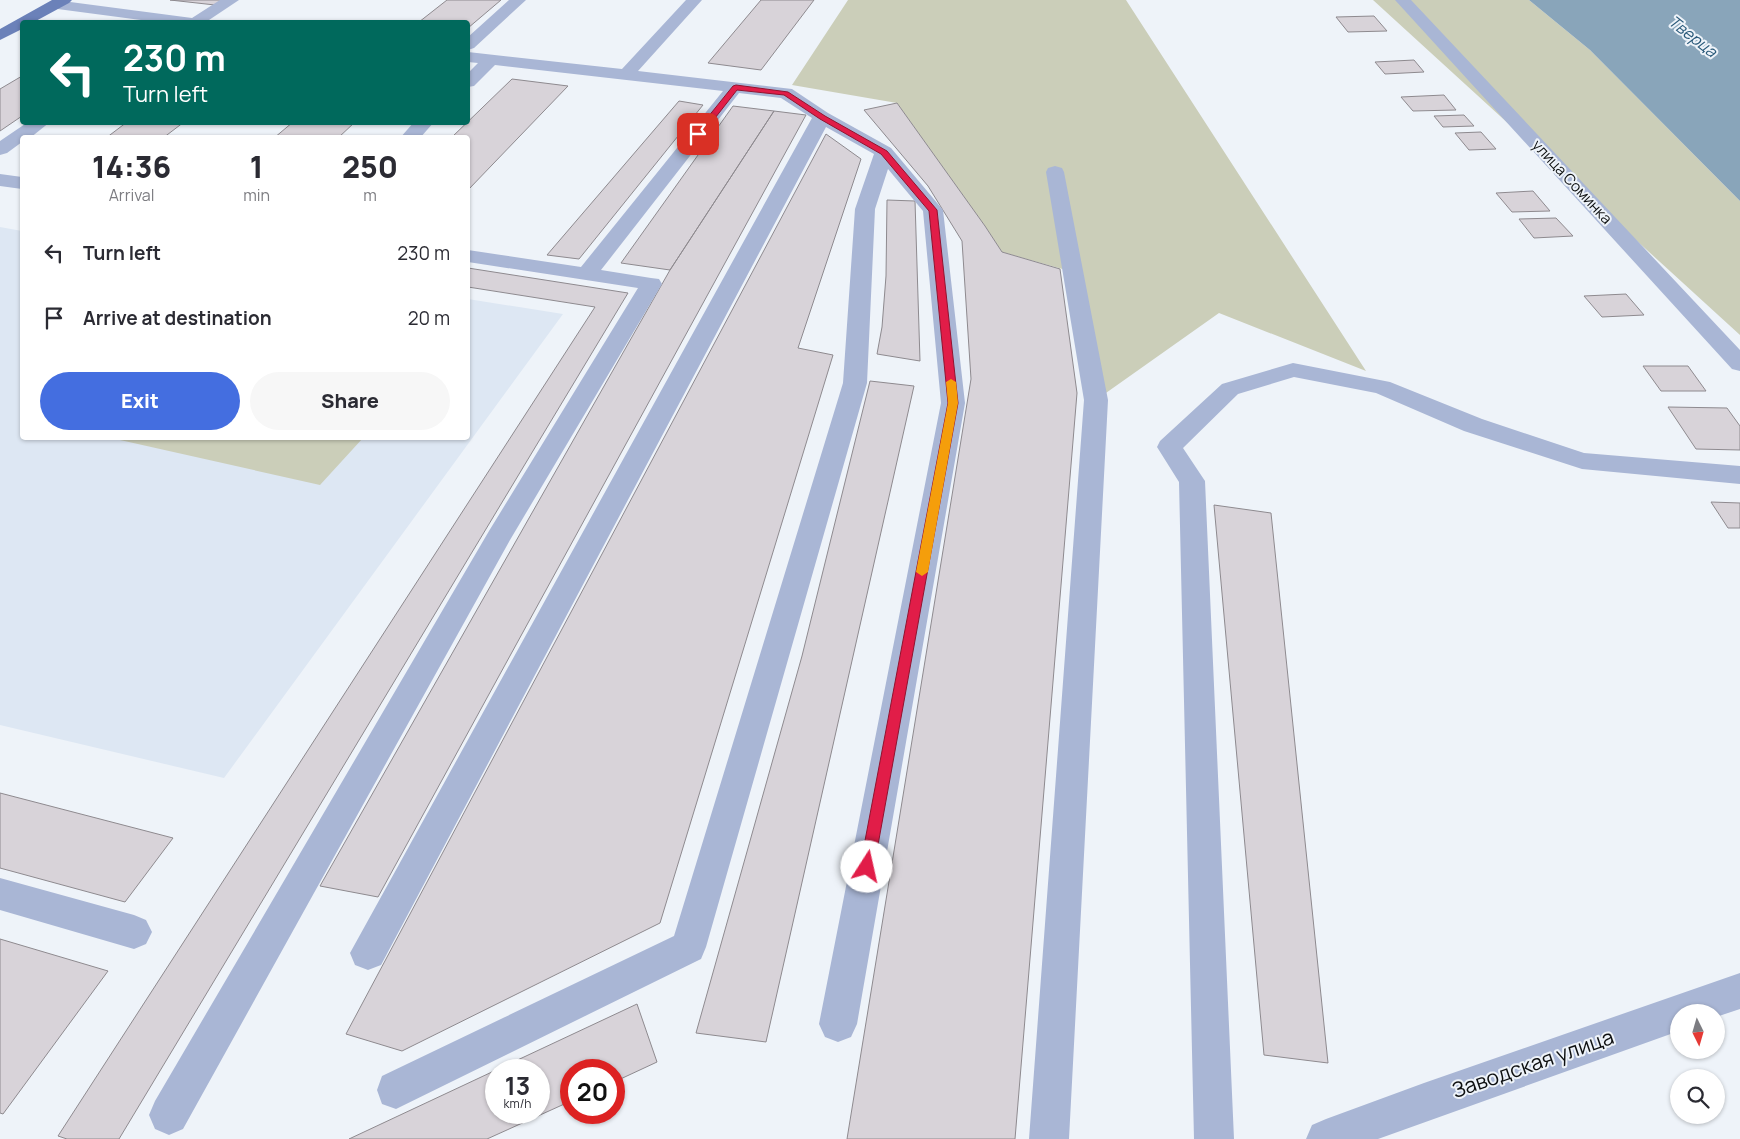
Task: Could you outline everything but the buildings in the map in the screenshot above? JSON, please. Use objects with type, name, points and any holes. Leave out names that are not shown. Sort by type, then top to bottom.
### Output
[{"type":"main road","points":[[28,20],[60,2]]},
{"type":"main road","points":[[0,35],[20,25]]},
{"type":"street","points":[[199,20],[231,0]]},
{"type":"street","points":[[470,43],[518,0]]},
{"type":"street","points":[[624,76],[694,0]]},
{"type":"street","name":"улица Соминка","points":[[1403,0],[1740,364]]},
{"type":"street","points":[[60,2],[176,20]]},
{"type":"street","points":[[470,57],[786,93],[822,117],[884,152],[933,210],[953,403],[838,1024]]},
{"type":"street","points":[[470,80],[492,60]]},
{"type":"street","points":[[586,275],[736,88]]},
{"type":"street","points":[[368,953],[822,117]]},
{"type":"street","points":[[21,135],[36,125]]},
{"type":"street","points":[[412,135],[422,125]]},
{"type":"street","points":[[0,149],[20,136]]},
{"type":"street","points":[[396,1090],[688,947],[856,383],[865,209],[884,152]]},
{"type":"street","points":[[1049,1139],[1096,400],[1055,172]]},
{"type":"street","points":[[0,180],[20,184]]},
{"type":"street","points":[[169,1115],[498,538],[651,284],[470,256]]},
{"type":"street","points":[[1214,1139],[1192,481],[1169,447],[1230,389],[1293,370],[1382,387],[1473,425],[1582,461],[1740,475]]},
{"type":"street","points":[[0,894],[134,932]]},
{"type":"street","name":"Заводская улица","points":[[1326,1139],[1433,1099],[1740,991]]},
{"type":"shaded area","points":[[0,227],[20,231],[20,440],[470,440],[470,299],[563,314],[224,778],[0,725]]},
{"type":"green space","points":[[848,0],[1126,0],[1366,371],[1219,313],[1096,400],[1073,272],[1002,252],[897,103],[792,85]]},
{"type":"green space","points":[[1373,0],[1529,0],[1590,50],[1740,201],[1740,335]]},
{"type":"green space","points":[[120,440],[361,440],[320,485]]},
{"type":"water","name":"Тверца","points":[[1529,0],[1740,0],[1740,201],[1590,50]]},
{"type":"slow traffic","points":[[922,572],[953,403],[951,382]]},
{"type":"route","points":[[698,134],[736,88],[786,93],[822,117],[884,152],[933,210],[953,403],[867,867]]}]
